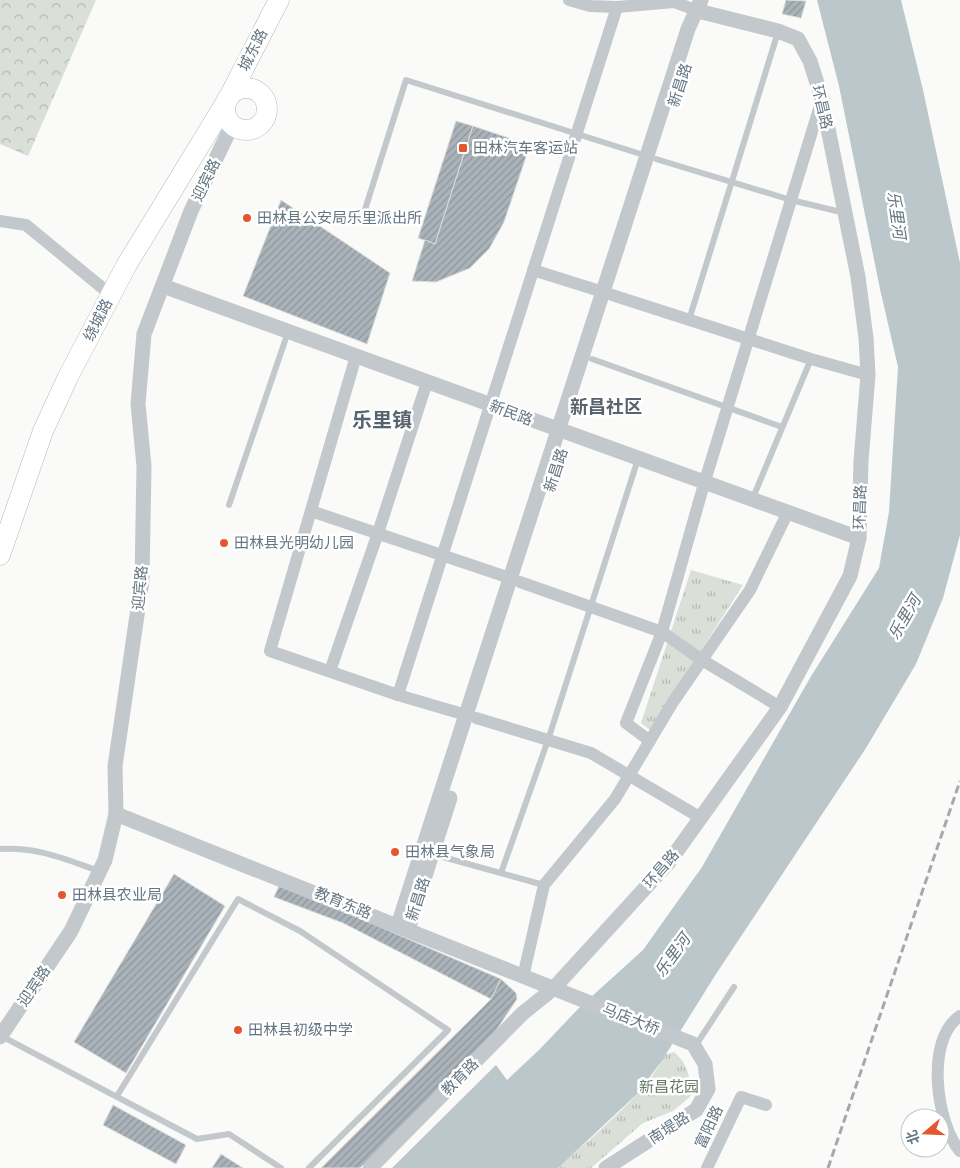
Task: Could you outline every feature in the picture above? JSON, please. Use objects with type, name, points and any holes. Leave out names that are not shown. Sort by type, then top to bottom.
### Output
[{"type":"highway","name":"城东路","points":[[228,99],[279,0]]},
{"type":"highway","points":[[252,89],[258,92],[266,104],[265,117],[257,127],[244,130],[232,125],[225,113],[228,99],[238,90],[252,89]]},
{"type":"highway","name":"绕城路","points":[[0,556],[43,430],[126,266],[228,99]]},
{"type":"street","points":[[569,0],[590,6],[617,7],[674,2],[699,5]]},
{"type":"street","name":"环昌路","points":[[553,989],[669,862],[780,707],[850,576],[859,538],[861,461],[868,374],[858,277],[822,99],[810,61],[798,39],[699,5]]},
{"type":"street","name":"新昌路","points":[[403,927],[652,158],[698,30],[699,5]]},
{"type":"street","points":[[398,695],[617,7]]},
{"type":"street","points":[[650,741],[626,723],[662,632],[704,484],[822,99]]},
{"type":"street","name":"迎宾路","points":[[0,1036],[71,931],[100,872],[116,814],[115,766],[142,581],[144,466],[138,404],[144,334],[191,211],[232,125]]},
{"type":"street","points":[[0,221],[26,225],[111,295]]},
{"type":"street","points":[[533,270],[811,359],[868,374]]},
{"type":"street","name":"新民路","points":[[163,286],[704,484],[859,538]]},
{"type":"street","name":"新昌路","points":[[563,432],[592,359],[608,294]]},
{"type":"street","points":[[356,356],[270,651],[398,695],[591,753],[700,818]]},
{"type":"street","points":[[330,672],[427,382]]},
{"type":"street","points":[[310,511],[443,555],[662,632],[702,660],[780,707]]},
{"type":"street","points":[[523,977],[544,885],[615,799],[702,660],[750,590],[787,514]]},
{"type":"street","name":"新昌路","points":[[403,927],[432,854],[471,716]]},
{"type":"street","name":"教育东路","points":[[116,814],[568,994]]},
{"type":"street","name":"教育路","points":[[370,1168],[523,1014],[553,989]]},
{"type":"street","name":"马店大桥","points":[[568,994],[694,1045]]},
{"type":"street","points":[[960,1016],[948,1026],[936,1076],[952,1141],[960,1150]]},
{"type":"street","name":"南堤路","points":[[606,1168],[696,1110],[708,1089],[705,1064],[694,1045]]},
{"type":"street","name":"富阳路","points":[[707,1168],[741,1097],[766,1105]]},
{"type":"lane","points":[[689,320],[778,31]]},
{"type":"lane","points":[[362,219],[406,80],[576,135],[791,200],[846,214]]},
{"type":"lane","points":[[229,505],[288,332]]},
{"type":"lane","points":[[592,359],[782,427]]},
{"type":"lane","points":[[752,501],[811,359]]},
{"type":"lane","points":[[501,873],[548,740],[638,460]]},
{"type":"lane","points":[[0,850],[26,848],[100,872]]},
{"type":"lane","points":[[432,854],[544,885]]},
{"type":"lane","points":[[117,1096],[238,900],[300,931],[448,1030],[310,1168]]},
{"type":"lane","points":[[694,1045],[734,988]]},
{"type":"lane","points":[[0,1036],[198,1139],[229,1134],[281,1168]]},
{"type":"green space","points":[[0,0],[96,0],[28,156],[0,144]]},
{"type":"green space","points":[[691,570],[743,585],[650,730],[641,723]]},
{"type":"green space","name":"新昌花园","points":[[674,1052],[683,1062],[688,1072],[691,1096],[673,1111],[643,1123],[591,1168],[558,1168],[632,1099],[657,1069],[664,1055]]},
{"type":"water","name":"乐里河","points":[[817,0],[901,0],[923,90],[960,263],[960,535],[943,598],[916,664],[866,748],[716,974],[661,1062],[637,1094],[558,1168],[392,1168],[496,1065],[507,1080],[579,1008],[643,950],[702,867],[810,678],[879,568],[889,512],[898,367],[880,289],[839,86]]},
{"type":"building","points":[[786,0],[806,1],[801,18],[782,14]]},
{"type":"building","points":[[456,121],[473,126],[435,244],[418,238]]},
{"type":"building","points":[[473,126],[530,145],[504,222],[489,249],[470,268],[436,282],[412,281],[425,240],[435,244]]},
{"type":"building","points":[[281,200],[390,273],[367,344],[243,296]]},
{"type":"building","points":[[174,874],[225,906],[126,1073],[74,1042]]},
{"type":"building","points":[[279,886],[345,912],[501,979],[491,999],[343,923],[274,897]]},
{"type":"building","points":[[501,979],[516,993],[517,999],[495,1032],[360,1168],[321,1168],[491,999]]},
{"type":"building","points":[[113,1105],[186,1145],[176,1164],[103,1125]]},
{"type":"building","points":[[221,1154],[243,1168],[212,1168]]},
{"type":"railway","points":[[828,1168],[960,781]]},
{"type":"place","name":"田林汽车客运站","points":[[463,148]]},
{"type":"place","name":"田林县公安局乐里派出所","points":[[247,218]]},
{"type":"place","name":"田林县光明幼儿园","points":[[224,543]]},
{"type":"place","name":"田林县气象局","points":[[395,852]]},
{"type":"place","name":"田林县农业局","points":[[62,895]]},
{"type":"place","name":"田林县初级中学","points":[[238,1030]]},
{"type":"district","name":"新昌社区","points":[[606,407]]},
{"type":"district","name":"乐里镇","points":[[382,420]]}]
